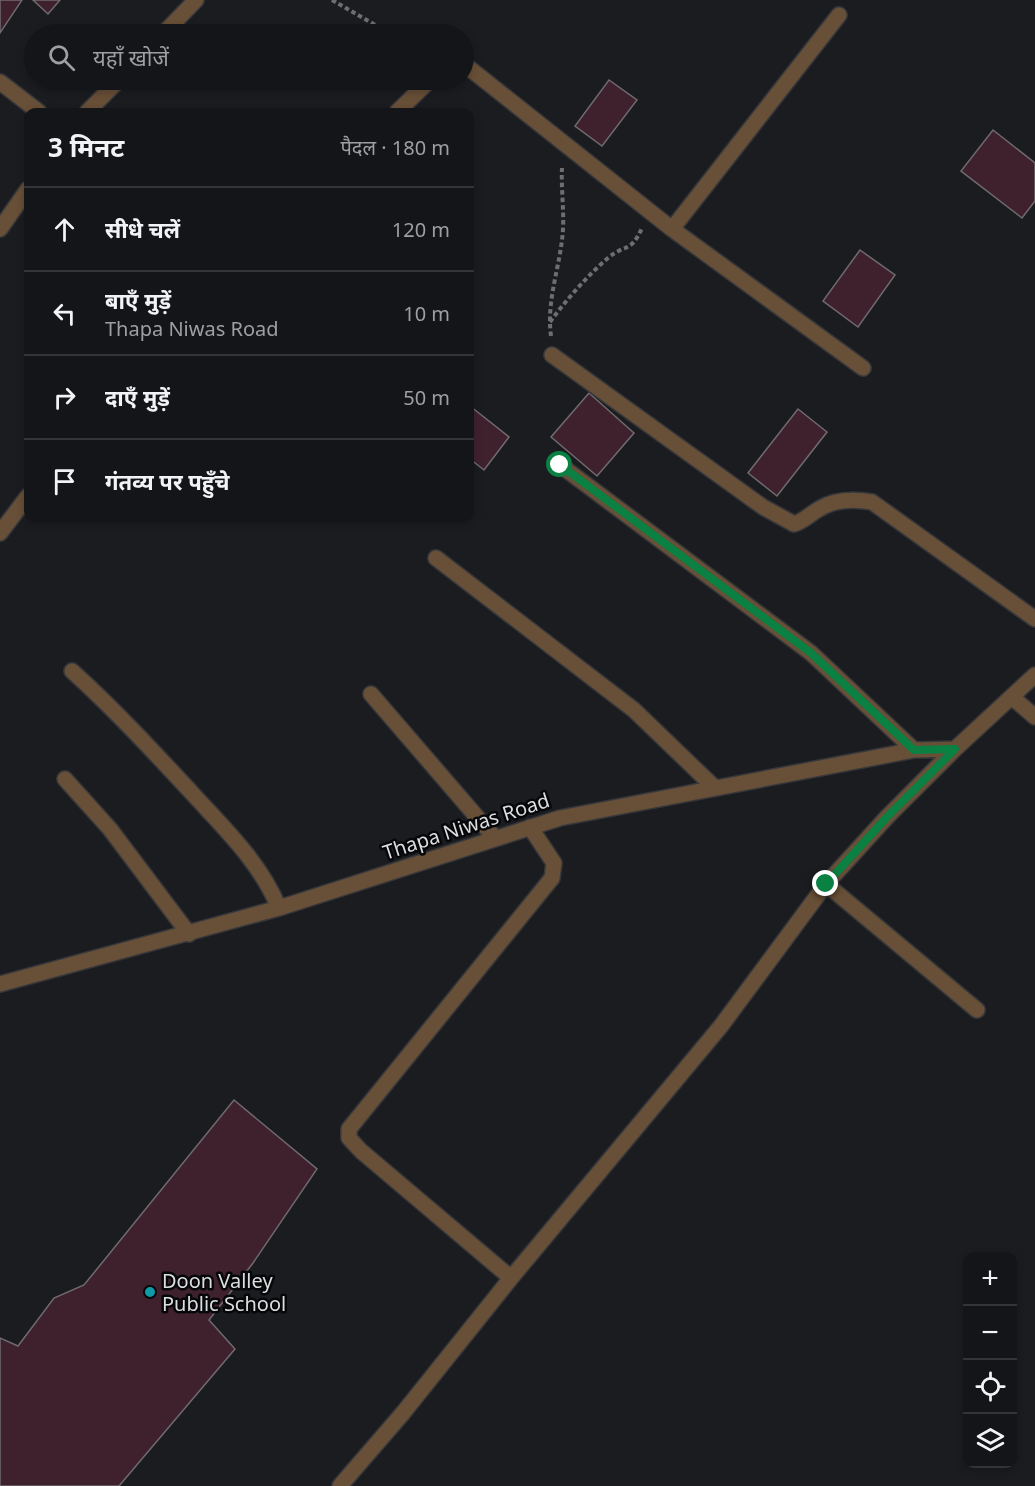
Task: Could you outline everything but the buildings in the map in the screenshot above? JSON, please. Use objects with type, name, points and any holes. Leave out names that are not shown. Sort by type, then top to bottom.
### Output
[{"type":"street","points":[[173,24],[196,0]]},
{"type":"street","points":[[672,229],[839,15]]},
{"type":"street","points":[[474,72],[563,145],[672,229],[863,368]]},
{"type":"street","points":[[0,82],[34,108]]},
{"type":"street","points":[[91,108],[109,90]]},
{"type":"street","points":[[401,108],[420,90]]},
{"type":"street","points":[[0,229],[24,195]]},
{"type":"street","points":[[552,355],[753,500],[786,521],[794,524],[804,521],[818,509],[833,502],[856,499],[872,502],[1035,619]]},
{"type":"street","points":[[560,465],[811,653],[914,750]]},
{"type":"street","points":[[0,533],[24,501]]},
{"type":"street","points":[[436,558],[634,710],[715,788]]},
{"type":"street","points":[[72,671],[119,714],[237,842],[269,885],[279,908]]},
{"type":"street","points":[[340,1486],[403,1413],[511,1278],[720,1026],[826,884],[887,817],[955,749],[1035,675]]},
{"type":"street","points":[[371,694],[495,838]]},
{"type":"street","points":[[1012,698],[1035,717]]},
{"type":"street","name":"Thapa Niwas Road","points":[[0,984],[279,908],[560,818],[914,750],[955,749]]},
{"type":"street","points":[[65,779],[110,829],[189,934]]},
{"type":"street","points":[[511,1278],[361,1151],[349,1138],[349,1129],[552,879],[554,863],[530,827]]},
{"type":"street","points":[[826,884],[977,1010]]},
{"type":"path","points":[[332,0],[374,24]]},
{"type":"path","points":[[552,355],[549,324],[552,288],[563,230],[563,145]]},
{"type":"path","points":[[549,324],[564,304],[609,257],[634,244],[649,211]]},
{"type":"place","name":"Doon Valley Public School","points":[[150,1292]]},
{"type":"route","points":[[560,465],[811,653],[914,750],[955,749],[887,817],[826,884]]}]
